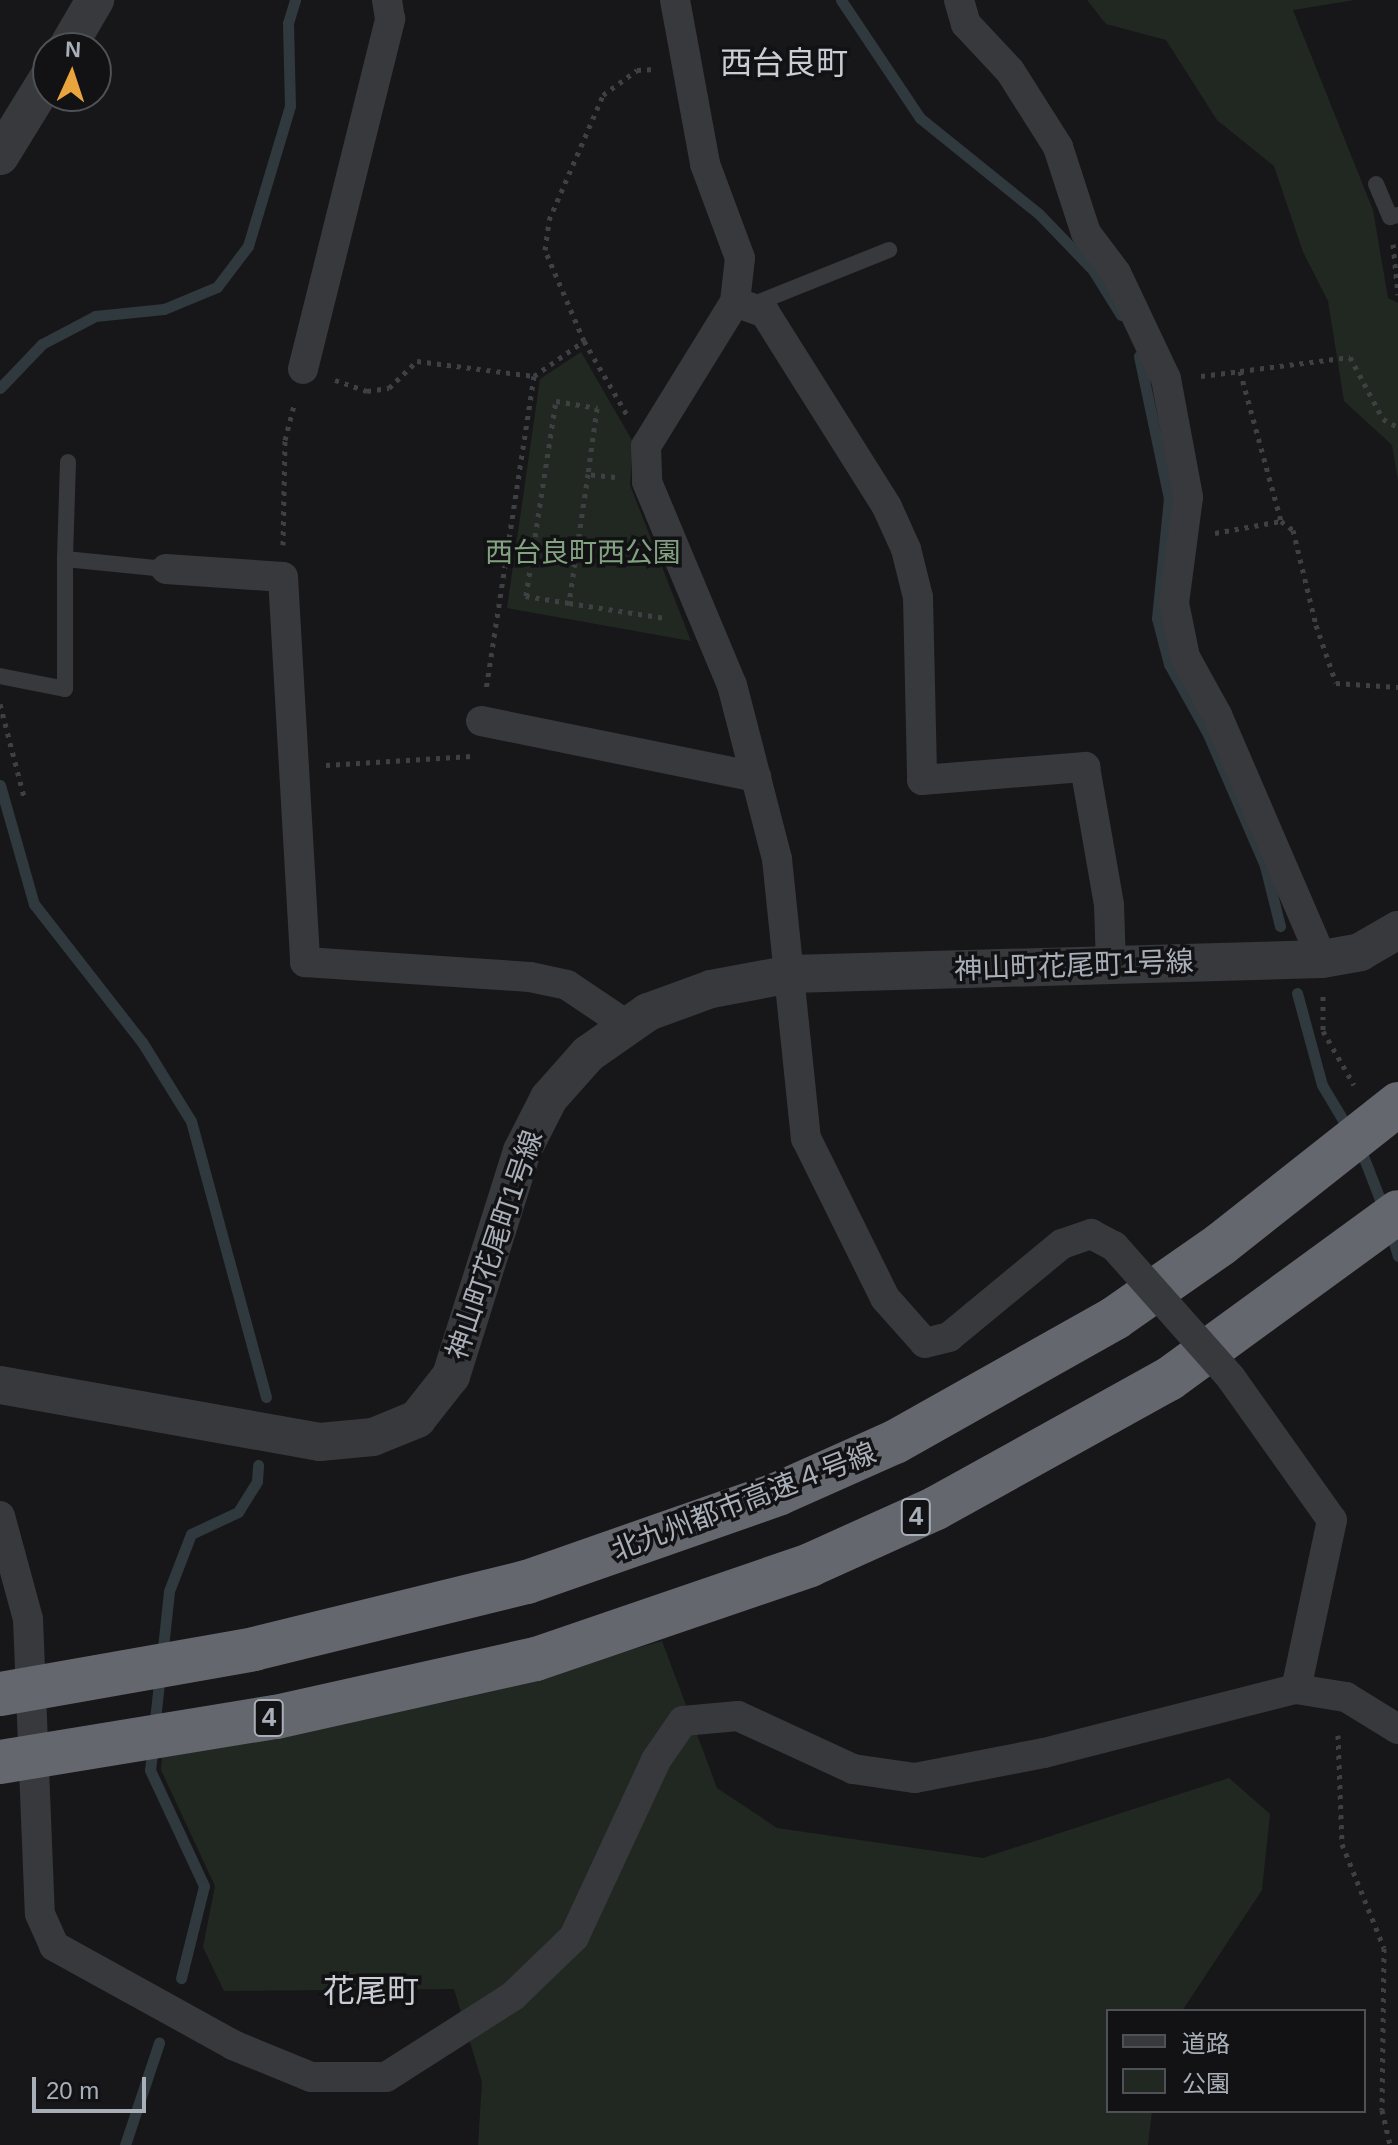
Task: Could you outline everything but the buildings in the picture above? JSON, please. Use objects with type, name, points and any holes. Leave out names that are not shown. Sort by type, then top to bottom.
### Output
[{"type":"highway","name":"北九州都市高速４号線","points":[[0,1694],[254,1649],[527,1582],[778,1494],[895,1442],[1115,1318],[1221,1244],[1380,1102]]},
{"type":"highway","name":"4","points":[[0,1762],[276,1717],[536,1659],[810,1565],[936,1508],[1169,1379],[1265,1312],[1398,1212]]},
{"type":"street","points":[[76,32],[95,0]]},
{"type":"street","points":[[303,369],[390,19],[387,0]]},
{"type":"street","points":[[675,0],[684,67],[705,164],[740,258],[742,305],[646,446],[647,482],[732,685],[777,859],[806,1138],[885,1298],[925,1343],[949,1337],[1062,1244],[1091,1234],[1114,1246],[1231,1378],[1332,1520],[1296,1689]]},
{"type":"street","points":[[959,0],[966,24],[1010,71],[1058,147],[1086,233],[1116,273],[1166,379],[1188,497],[1174,603],[1185,657],[1217,715],[1322,959]]},
{"type":"street","points":[[0,156],[32,104]]},
{"type":"street","points":[[742,305],[765,313],[887,507],[906,549],[918,597],[922,780],[1085,767],[1109,905],[1111,965]]},
{"type":"street","points":[[166,569],[283,577],[305,962],[542,980],[567,985],[628,1026]]},
{"type":"street","points":[[481,721],[756,777]]},
{"type":"street","name":"神山町花尾町1号線","points":[[0,1385],[320,1442],[373,1437],[417,1419],[451,1376],[522,1151],[549,1098],[588,1054],[648,1012],[711,989],[791,974],[1322,959],[1360,952],[1398,930]]},
{"type":"street","points":[[0,1516],[28,1619],[40,1914],[54,1946],[233,2045],[311,2077],[386,2077],[513,1996],[574,1937],[656,1760],[683,1721],[738,1716],[853,1769],[915,1778],[1044,1753],[1296,1689],[1346,1697],[1398,1729]]},
{"type":"lane","points":[[1376,184],[1394,216]]},
{"type":"lane","points":[[742,305],[889,250]]},
{"type":"lane","points":[[0,676],[65,689],[68,462]]},
{"type":"lane","points":[[65,559],[166,569]]},
{"type":"path","points":[[646,446],[584,341],[545,250],[549,220],[603,95],[637,70],[684,67]]},
{"type":"path","points":[[1394,216],[1398,295]]},
{"type":"path","points":[[283,577],[285,440],[303,369],[367,391],[389,388],[417,361],[534,376],[584,341]]},
{"type":"path","points":[[1166,379],[1350,357],[1383,419],[1398,427]]},
{"type":"path","points":[[1240,371],[1281,521],[1293,530],[1316,625],[1336,683],[1398,687]]},
{"type":"path","points":[[294,767],[474,756],[534,376]]},
{"type":"path","points":[[569,603],[597,408],[556,401],[526,596],[666,620],[661,607]]},
{"type":"path","points":[[588,474],[647,482]]},
{"type":"path","points":[[1182,539],[1281,521]]},
{"type":"path","points":[[0,703],[24,797]]},
{"type":"path","points":[[1322,959],[1323,1031],[1380,1102]]},
{"type":"path","points":[[1296,1689],[1311,1727],[1341,1735],[1342,1844],[1384,1948],[1382,2110],[1390,2145]]},
{"type":"green space","points":[[1087,0],[1355,0],[1293,10],[1373,210],[1388,298],[1398,303],[1398,481],[1392,445],[1344,401],[1328,301],[1303,252],[1274,166],[1217,120],[1166,40],[1106,24]]},
{"type":"green space","name":"西台良町西公園","points":[[581,352],[633,442],[630,485],[691,641],[507,608],[540,379]]},
{"type":"green space","points":[[662,1641],[717,1788],[777,1828],[983,1858],[1229,1778],[1270,1814],[1262,1890],[1183,2009],[1106,2009],[1106,2113],[1152,2113],[1148,2145],[478,2145],[482,2082],[454,1989],[224,1991],[203,1947],[215,1886],[161,1770],[162,1754],[451,1701]]},
{"type":"waterway","points":[[0,388],[42,344],[95,316],[164,309],[217,287],[248,246],[290,106],[288,23],[295,0]]},
{"type":"waterway","points":[[841,0],[920,118],[1039,214],[1093,270],[1121,315]]},
{"type":"waterway","points":[[1139,356],[1169,498],[1157,618],[1169,664],[1208,734],[1265,866],[1280,926]]},
{"type":"waterway","points":[[0,785],[34,904],[142,1042],[191,1121],[266,1397]]},
{"type":"waterway","points":[[1297,993],[1322,1085],[1349,1130]]},
{"type":"waterway","points":[[1360,1148],[1384,1210]]},
{"type":"waterway","points":[[1390,1230],[1398,1256]]},
{"type":"waterway","points":[[162,1657],[169,1591],[191,1534],[238,1512],[257,1481],[258,1465]]},
{"type":"waterway","points":[[154,1729],[160,1674]]},
{"type":"waterway","points":[[153,1746],[150,1770],[204,1886],[181,1978]]},
{"type":"waterway","points":[[125,2145],[159,2043]]},
{"type":"district","name":"西台良町","points":[[784,63]]},
{"type":"district","name":"花尾町","points":[[371,1991]]}]
